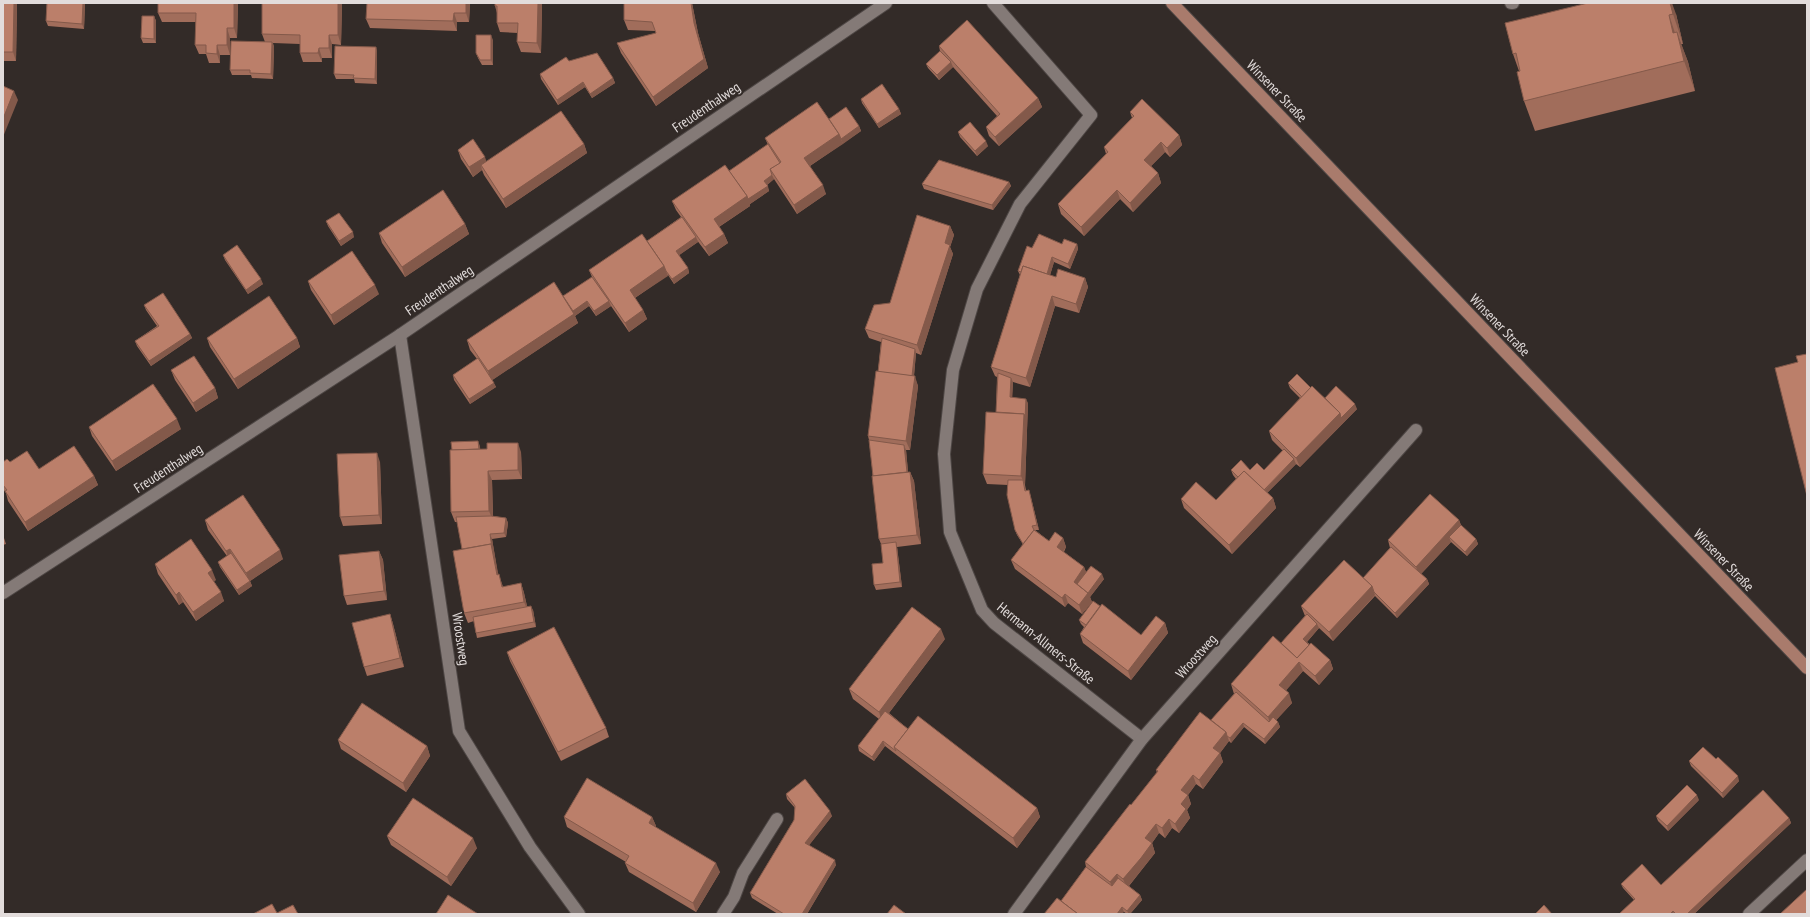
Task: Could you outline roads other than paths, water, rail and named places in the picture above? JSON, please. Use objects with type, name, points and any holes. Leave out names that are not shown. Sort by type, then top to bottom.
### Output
[{"type":"main road","name":"Winsener Straße","points":[[1172,3],[1807,668]]},
{"type":"street","name":"Freudenthalweg","points":[[3,593],[400,335],[886,3]]},
{"type":"street","name":"Hermann-Allmers-Straße","points":[[993,3],[1091,115],[1020,204],[978,289],[954,370],[944,447],[950,532],[982,610],[994,623],[1142,739]]},
{"type":"street","name":"Wroostweg","points":[[400,335],[459,731],[530,846],[579,914]]},
{"type":"street","name":"Wroostweg","points":[[1014,914],[1142,739],[1416,430]]},
{"type":"street","points":[[723,914],[734,896],[743,873],[777,819]]},
{"type":"street","points":[[1749,914],[1807,860]]}]
